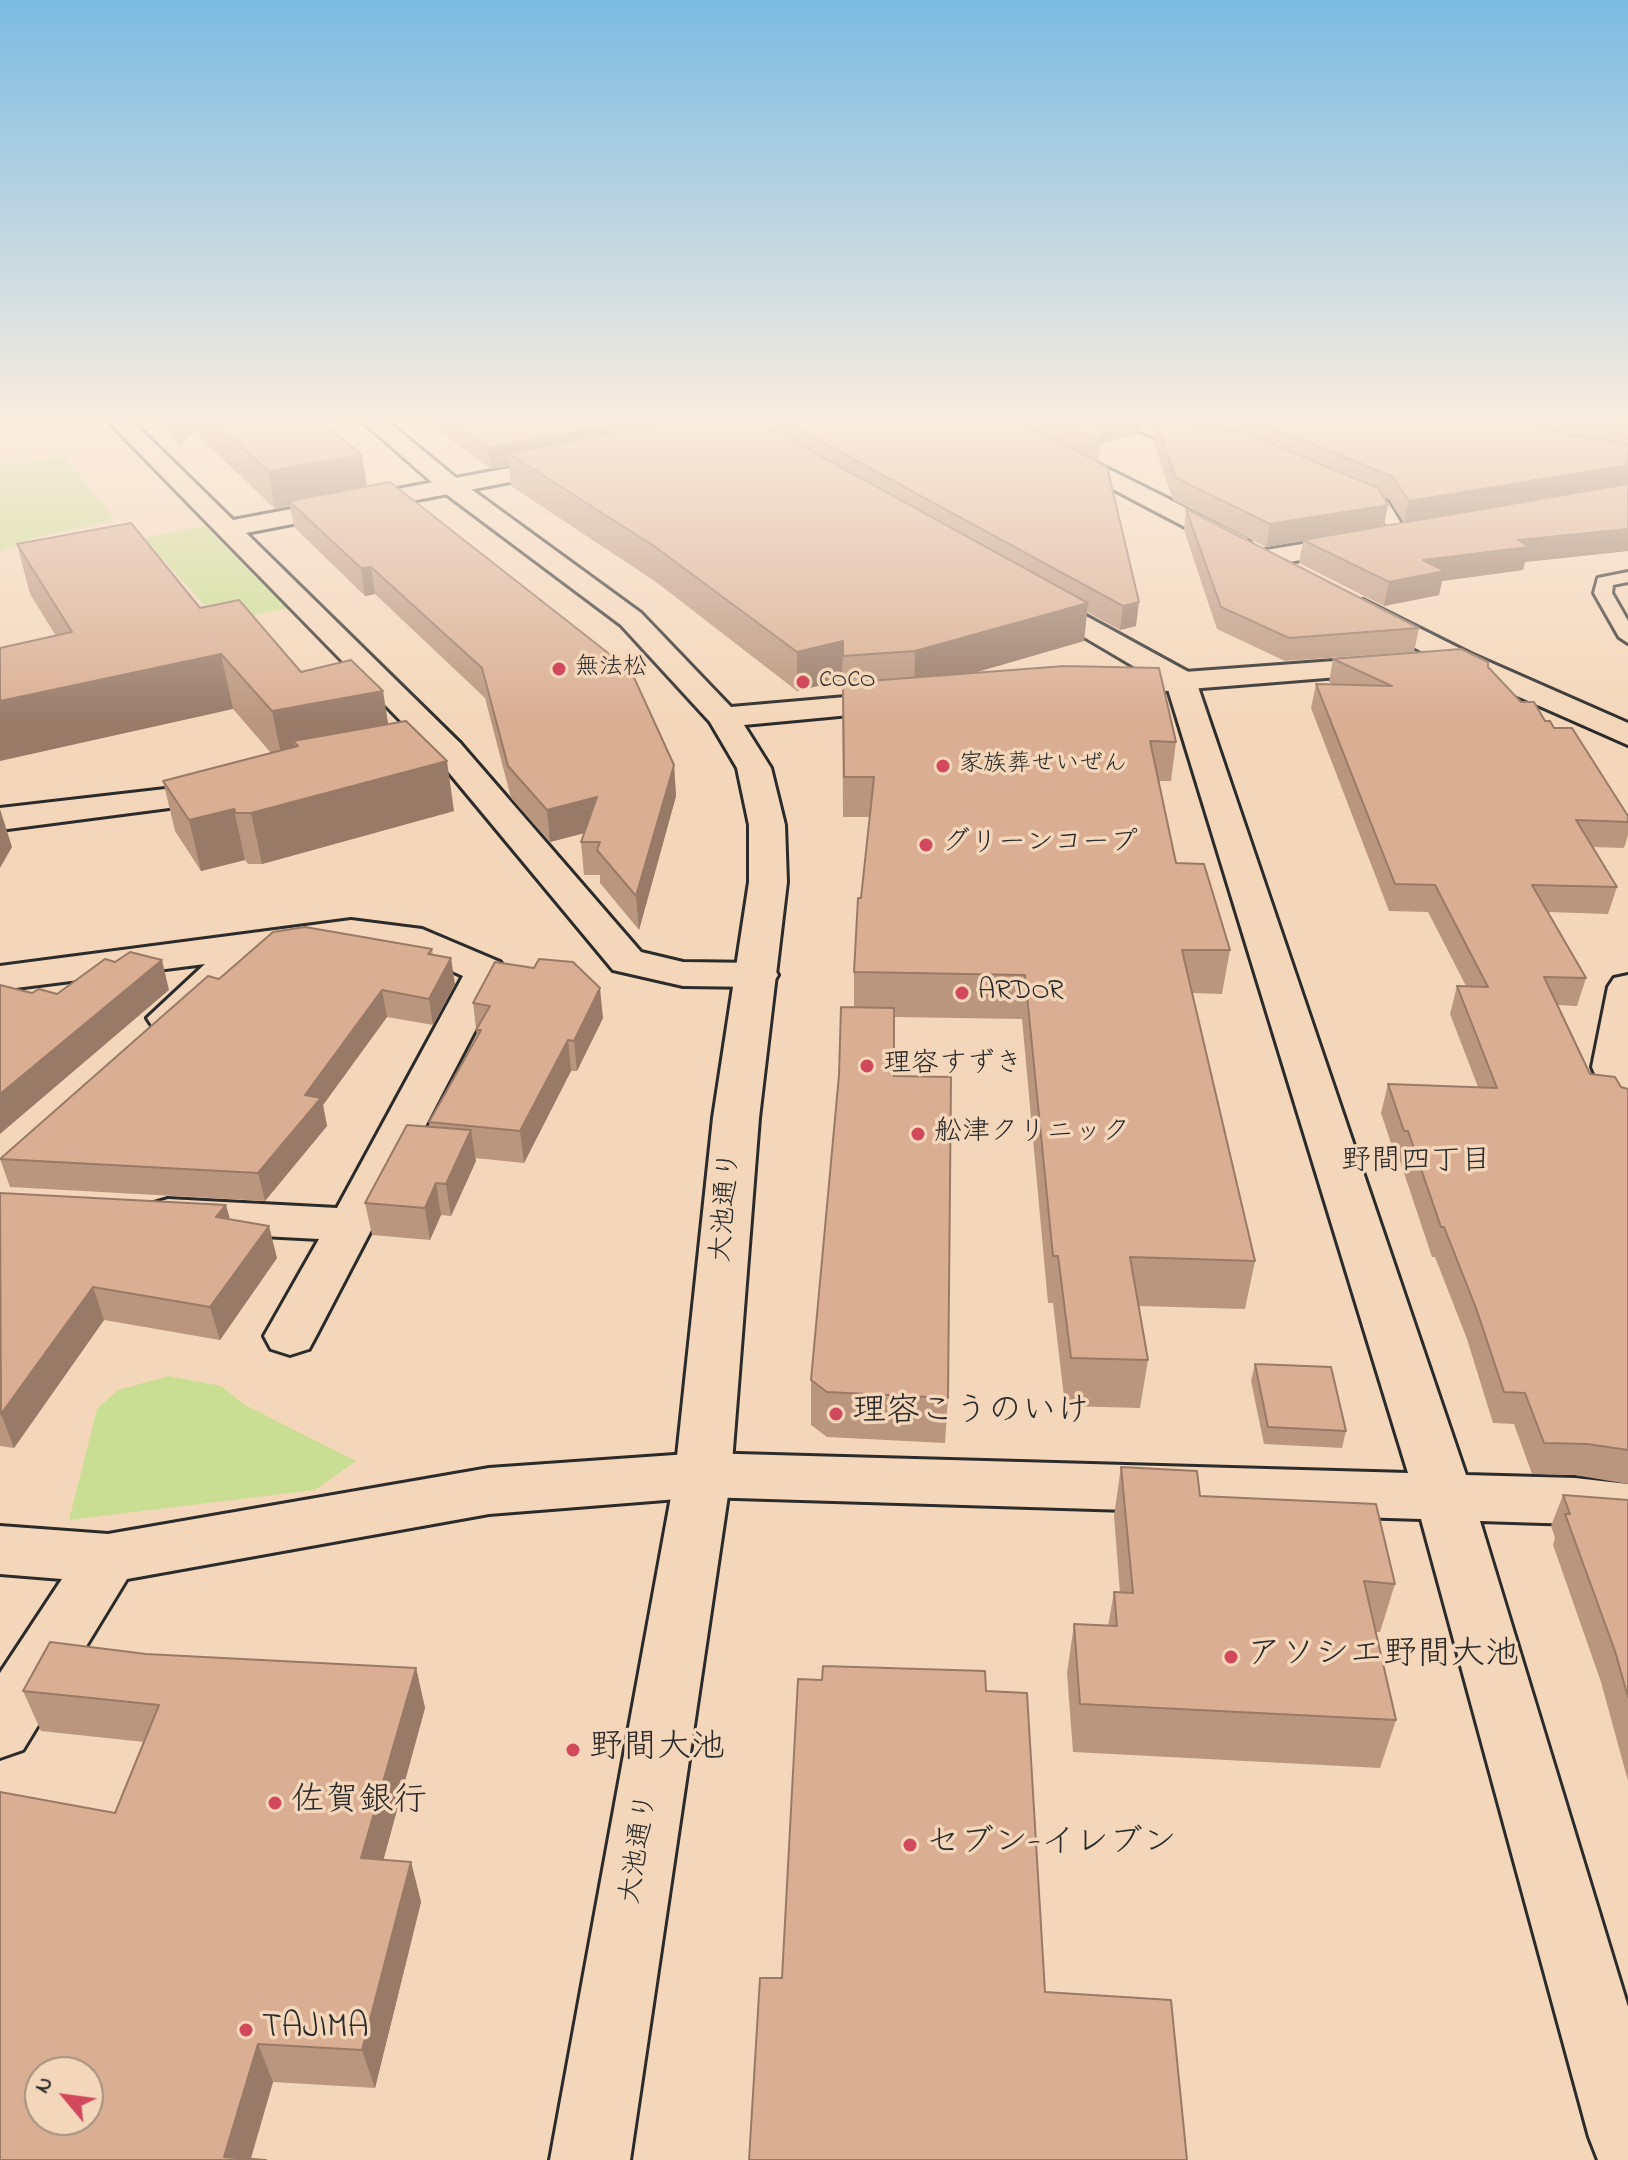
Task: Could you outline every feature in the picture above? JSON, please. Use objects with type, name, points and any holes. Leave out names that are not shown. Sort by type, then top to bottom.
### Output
[{"type":"street","points":[[220,522],[448,750],[627,961],[683,974],[758,975]]},
{"type":"street","points":[[227,529],[265,522]]},
{"type":"street","name":"大池通り","points":[[499,522],[631,619],[723,717],[754,768],[767,825],[768,882],[758,975],[736,1118],[703,1475],[590,2160]]},
{"type":"street","points":[[1194,522],[1307,580]]},
{"type":"street","points":[[1266,558],[1430,530]]},
{"type":"street","points":[[992,571],[1181,681],[1444,1496],[1628,2137]]},
{"type":"street","points":[[1335,594],[1460,660],[1628,735]]},
{"type":"street","points":[[1070,689],[1243,679],[1460,660]]},
{"type":"street","points":[[723,717],[928,699]]},
{"type":"street","points":[[342,770],[448,750]]},
{"type":"street","points":[[0,819],[251,788]]},
{"type":"street","points":[[0,978],[351,932],[408,937],[486,971],[290,1336]]},
{"type":"street","points":[[142,1040],[249,947]]},
{"type":"street","points":[[1628,987],[1614,1067],[1628,1103]]},
{"type":"street","points":[[122,1212],[352,1225]]},
{"type":"street","points":[[0,1550],[108,1558],[489,1491],[703,1475],[1444,1496],[1602,1504]]},
{"type":"street","points":[[0,1729],[108,1558]]},
{"type":"lane","points":[[1392,522],[1400,535]]},
{"type":"lane","points":[[1628,577],[1604,582],[1603,593],[1628,637]]},
{"type":"green space","points":[[0,522],[106,522],[34,538],[0,551]]},
{"type":"green space","points":[[204,526],[287,608],[221,623],[143,538]]},
{"type":"green space","points":[[169,1376],[221,1386],[245,1405],[356,1461],[315,1490],[69,1520],[97,1409],[118,1390]]},
{"type":"building","points":[[311,522],[441,522],[631,671],[674,765],[636,896],[597,850],[600,842],[581,842],[597,797],[547,810],[508,766],[482,668],[371,567],[361,568]]},
{"type":"building","points":[[616,522],[940,522],[1088,603],[915,651],[843,656],[843,641],[797,652],[654,546]]},
{"type":"building","points":[[968,522],[1120,522],[1139,602],[1123,606]]},
{"type":"building","points":[[1191,522],[1211,522],[1419,628],[1289,638],[1221,607]]},
{"type":"building","points":[[1409,522],[1628,522],[1628,529],[1518,540],[1529,547],[1423,560],[1445,571],[1389,582],[1303,540]]},
{"type":"building","points":[[131,523],[200,608],[239,600],[301,672],[351,660],[383,691],[272,711],[221,654],[0,701],[0,648],[72,632],[17,544]]},
{"type":"building","points":[[1461,649],[1488,662],[1488,667],[1521,702],[1534,702],[1545,721],[1550,721],[1554,728],[1572,728],[1628,816],[1628,822],[1576,820],[1617,887],[1532,885],[1586,978],[1544,977],[1590,1074],[1615,1077],[1621,1087],[1628,1089],[1628,1450],[1587,1444],[1544,1443],[1525,1393],[1504,1392],[1476,1308],[1444,1227],[1441,1227],[1408,1131],[1404,1131],[1388,1084],[1497,1088],[1457,986],[1488,987],[1435,885],[1395,884],[1316,684],[1392,686],[1333,659]]},
{"type":"building","points":[[1064,666],[1159,668],[1176,742],[1150,741],[1176,863],[1204,864],[1230,950],[1182,950],[1255,1261],[1130,1257],[1148,1360],[1071,1358],[1058,1256],[1053,1256],[1025,975],[854,972],[858,898],[861,898],[874,777],[844,777],[843,683]]},
{"type":"building","points":[[406,721],[447,761],[251,813],[236,813],[234,809],[189,820],[163,781],[298,746],[293,741]]},
{"type":"building","points":[[305,927],[432,949],[428,954],[451,958],[429,999],[382,990],[305,1095],[321,1098],[258,1173],[0,1159],[208,976],[219,979],[273,932]]},
{"type":"building","points":[[130,952],[162,960],[0,1094],[0,985],[32,993],[39,989],[57,994],[105,959],[115,962]]},
{"type":"building","points":[[539,959],[573,962],[600,988],[574,1041],[568,1040],[520,1131],[429,1122],[481,1030],[476,1030],[490,1006],[473,1003],[495,962],[534,968]]},
{"type":"building","points":[[841,1007],[894,1008],[894,1076],[951,1077],[948,1398],[827,1392],[811,1380],[839,1075]]},
{"type":"building","points":[[407,1125],[471,1130],[446,1184],[436,1183],[425,1208],[365,1203]]},
{"type":"building","points":[[0,1193],[226,1205],[216,1217],[269,1226],[210,1307],[93,1287],[1,1414]]},
{"type":"building","points":[[1255,1364],[1331,1367],[1346,1431],[1268,1427]]},
{"type":"building","name":"アソシエ野間大池","points":[[1121,1467],[1197,1471],[1200,1496],[1376,1504],[1395,1584],[1364,1581],[1396,1720],[1080,1704],[1074,1624],[1117,1626],[1114,1592],[1133,1593]]},
{"type":"building","points":[[1563,1495],[1628,1500],[1628,1697],[1615,1651],[1565,1514],[1570,1514]]},
{"type":"building","points":[[50,1642],[146,1654],[416,1668],[361,1858],[411,1862],[362,2050],[258,2044],[224,2157],[266,2160],[0,2160],[0,1792],[115,1813],[159,1705],[23,1691]]},
{"type":"building","points":[[823,1666],[985,1671],[986,1691],[1027,1693],[1045,1992],[1171,2000],[1187,2160],[749,2160],[760,1978],[782,1978],[798,1679],[822,1680]]},
{"type":"place","name":"無法松","points":[[559,669]]},
{"type":"place","name":"COCO","points":[[803,682]]},
{"type":"place","name":"家族葬せいぜん","points":[[943,766]]},
{"type":"place","name":"グリーンコープ","points":[[926,845]]},
{"type":"place","name":"ARDOR","points":[[962,993]]},
{"type":"place","name":"理容すずき","points":[[867,1066]]},
{"type":"place","name":"舩津クリニック","points":[[918,1134]]},
{"type":"place","name":"理容こうのいけ","points":[[836,1414]]},
{"type":"place","name":"アソシエ野間大池","points":[[1231,1657]]},
{"type":"place","name":"野間大池","points":[[573,1750]]},
{"type":"place","name":"佐賀銀行","points":[[275,1803]]},
{"type":"place","name":"セブン-イレブン","points":[[910,1845]]},
{"type":"place","name":"TAJIMA","points":[[246,2030]]},
{"type":"district","name":"野間四丁目","points":[[1416,1164]]}]
